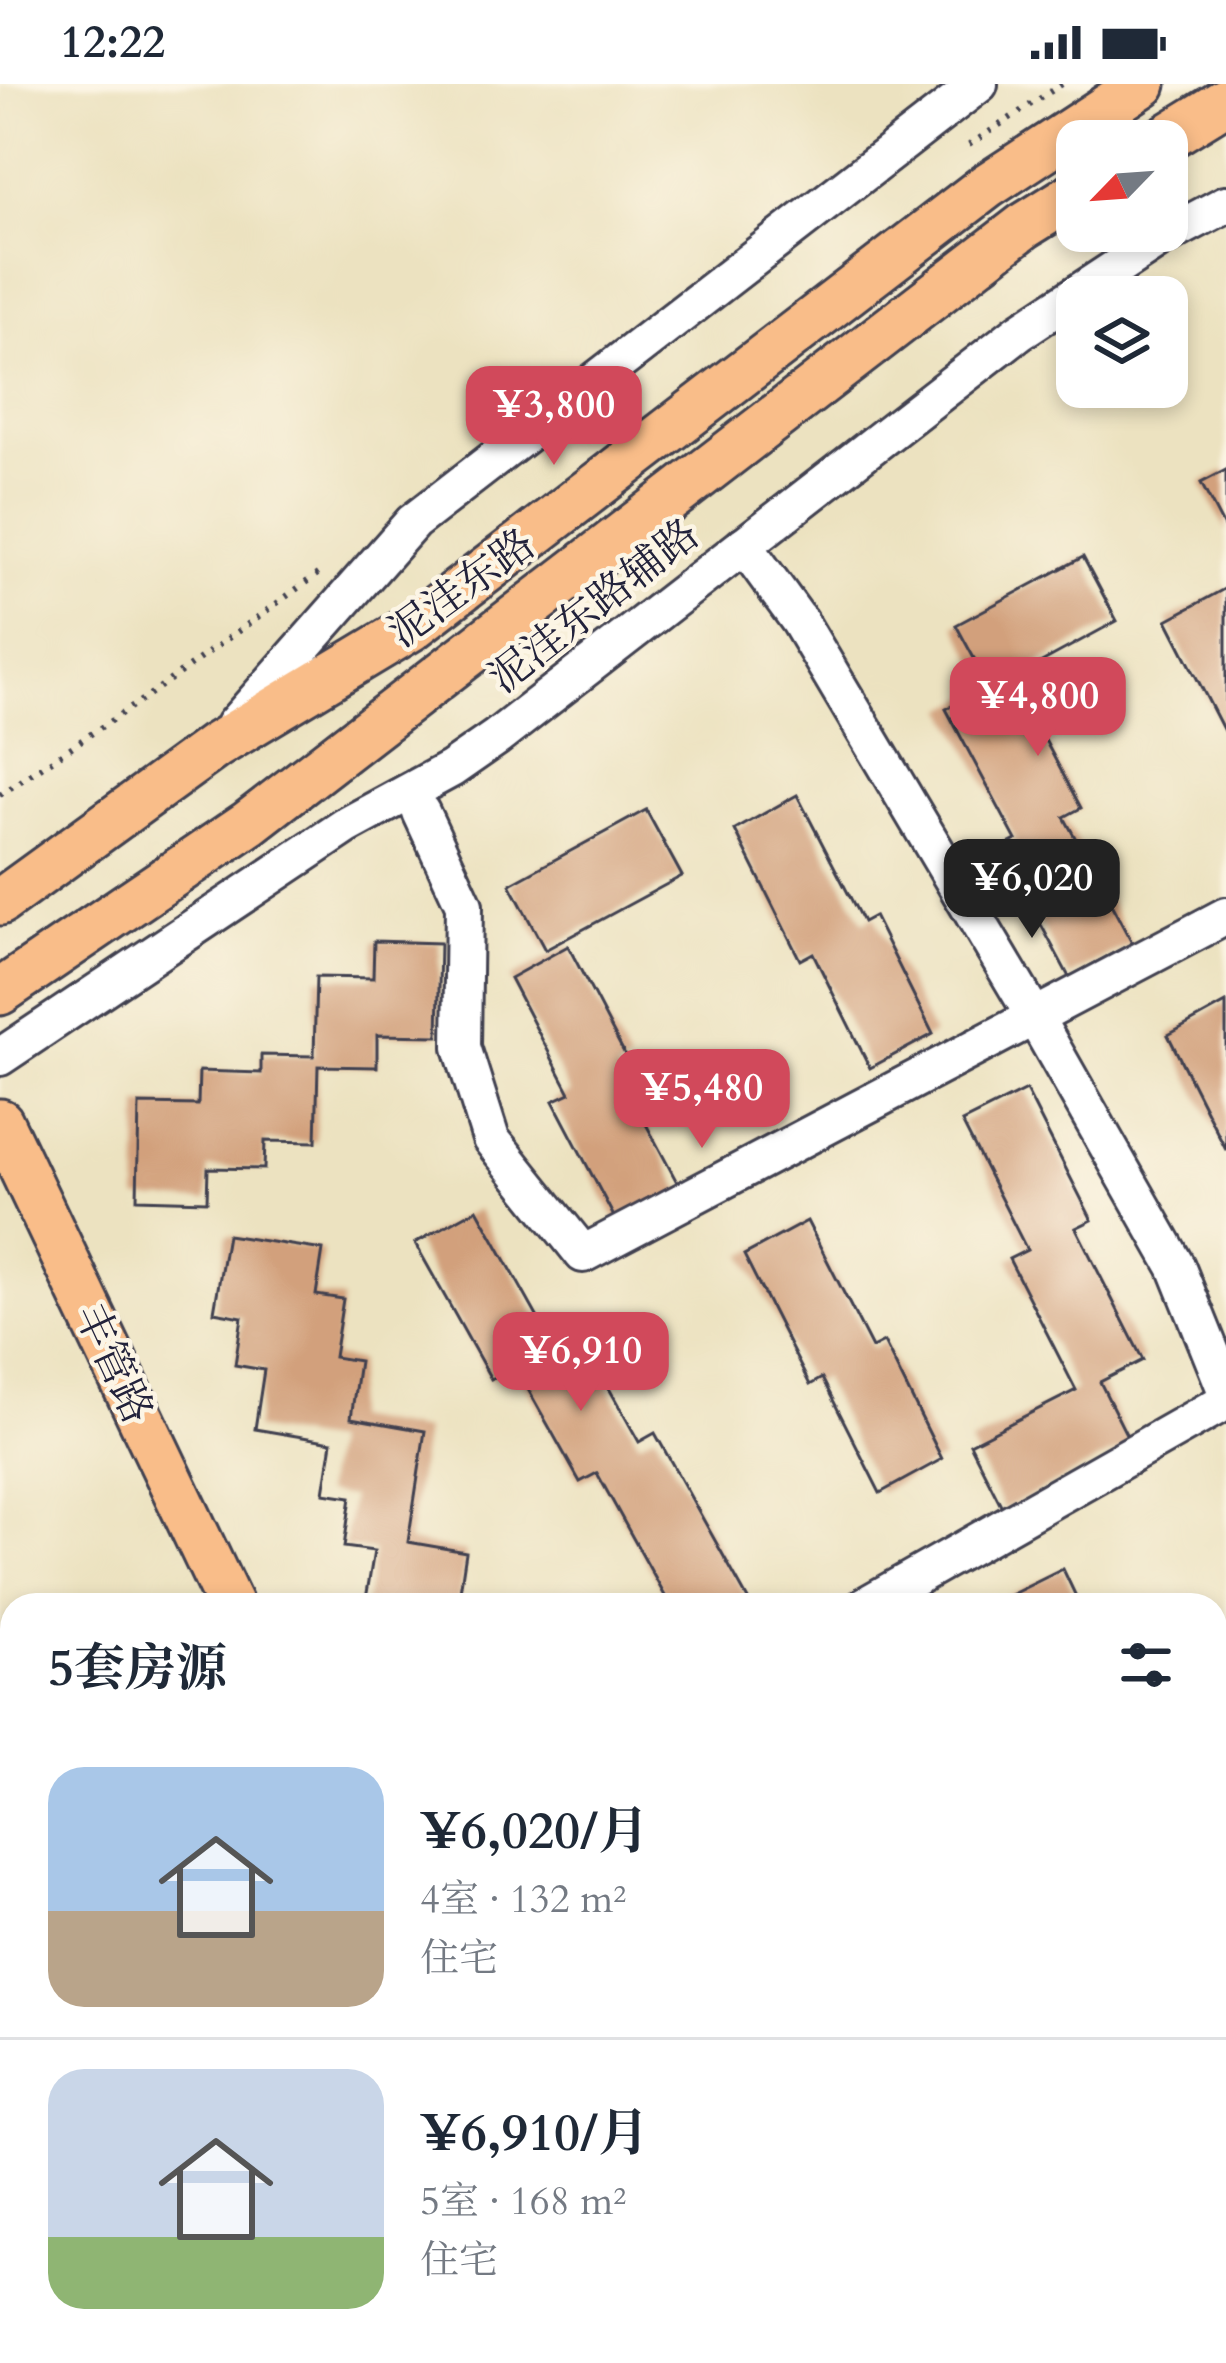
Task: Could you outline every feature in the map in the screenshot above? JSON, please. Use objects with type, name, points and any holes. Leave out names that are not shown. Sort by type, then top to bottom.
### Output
[{"type":"main road","name":"泥洼东路","points":[[0,902],[215,746],[411,628],[987,186],[1143,84]]},
{"type":"main road","points":[[1188,124],[1226,101]]},
{"type":"main road","name":"泥洼东路","points":[[0,992],[249,823],[1024,226],[1056,206]]},
{"type":"main road","name":"丰管路","points":[[0,1122],[224,1593]]},
{"type":"main road","name":"丰管路","points":[[0,1176],[197,1593]]},
{"type":"street","points":[[215,746],[413,522],[979,84]]},
{"type":"street","name":"泥洼东路辅路","points":[[0,1057],[346,826],[482,748],[1019,332],[1160,239],[1226,204]]},
{"type":"street","points":[[744,544],[800,622],[1034,1016],[1176,1266],[1226,1390]]},
{"type":"street","points":[[422,812],[464,904],[462,1047],[491,1139],[583,1254],[1226,916]]},
{"type":"street","points":[[887,1593],[1226,1401]]},
{"type":"building","points":[[1226,470],[1226,531],[1201,483]]},
{"type":"building","points":[[1083,557],[1117,621],[1012,678],[1081,808],[1064,817],[1132,943],[1069,977],[1000,848],[1016,840],[946,709],[989,686],[956,625]]},
{"type":"building","points":[[1226,588],[1226,735],[1167,620]]},
{"type":"building","points":[[797,795],[863,922],[874,916],[933,1034],[870,1068],[813,953],[800,960],[735,830]]},
{"type":"building","points":[[646,810],[682,876],[545,950],[510,884]]},
{"type":"building","points":[[374,941],[440,943],[438,1036],[377,1035],[377,1067],[318,1066],[316,1142],[265,1141],[264,1169],[208,1168],[207,1201],[137,1199],[139,1104],[198,1105],[199,1071],[261,1073],[261,1055],[314,1056],[316,977],[373,978]]},
{"type":"building","points":[[568,946],[629,1062],[617,1070],[685,1197],[621,1230],[553,1101],[570,1093],[510,978]]},
{"type":"building","points":[[1226,1003],[1226,1150],[1168,1035]]},
{"type":"building","points":[[1026,1090],[1092,1220],[1076,1228],[1143,1360],[1100,1382],[1131,1444],[1003,1509],[970,1444],[1076,1390],[1009,1259],[1027,1250],[962,1122]]},
{"type":"building","points":[[477,1209],[548,1336],[572,1322],[639,1442],[655,1433],[744,1593],[663,1593],[597,1473],[580,1482],[515,1366],[491,1379],[415,1243]]},
{"type":"building","points":[[807,1221],[872,1348],[884,1342],[942,1459],[880,1493],[822,1378],[810,1385],[744,1255]]},
{"type":"building","points":[[227,1235],[323,1250],[316,1295],[343,1299],[334,1357],[359,1361],[351,1418],[425,1431],[408,1542],[466,1552],[460,1593],[367,1593],[374,1551],[344,1547],[351,1497],[324,1493],[332,1442],[255,1429],[264,1370],[235,1365],[242,1317],[214,1312]]},
{"type":"building","points":[[1063,1569],[1074,1593],[1014,1593]]}]
